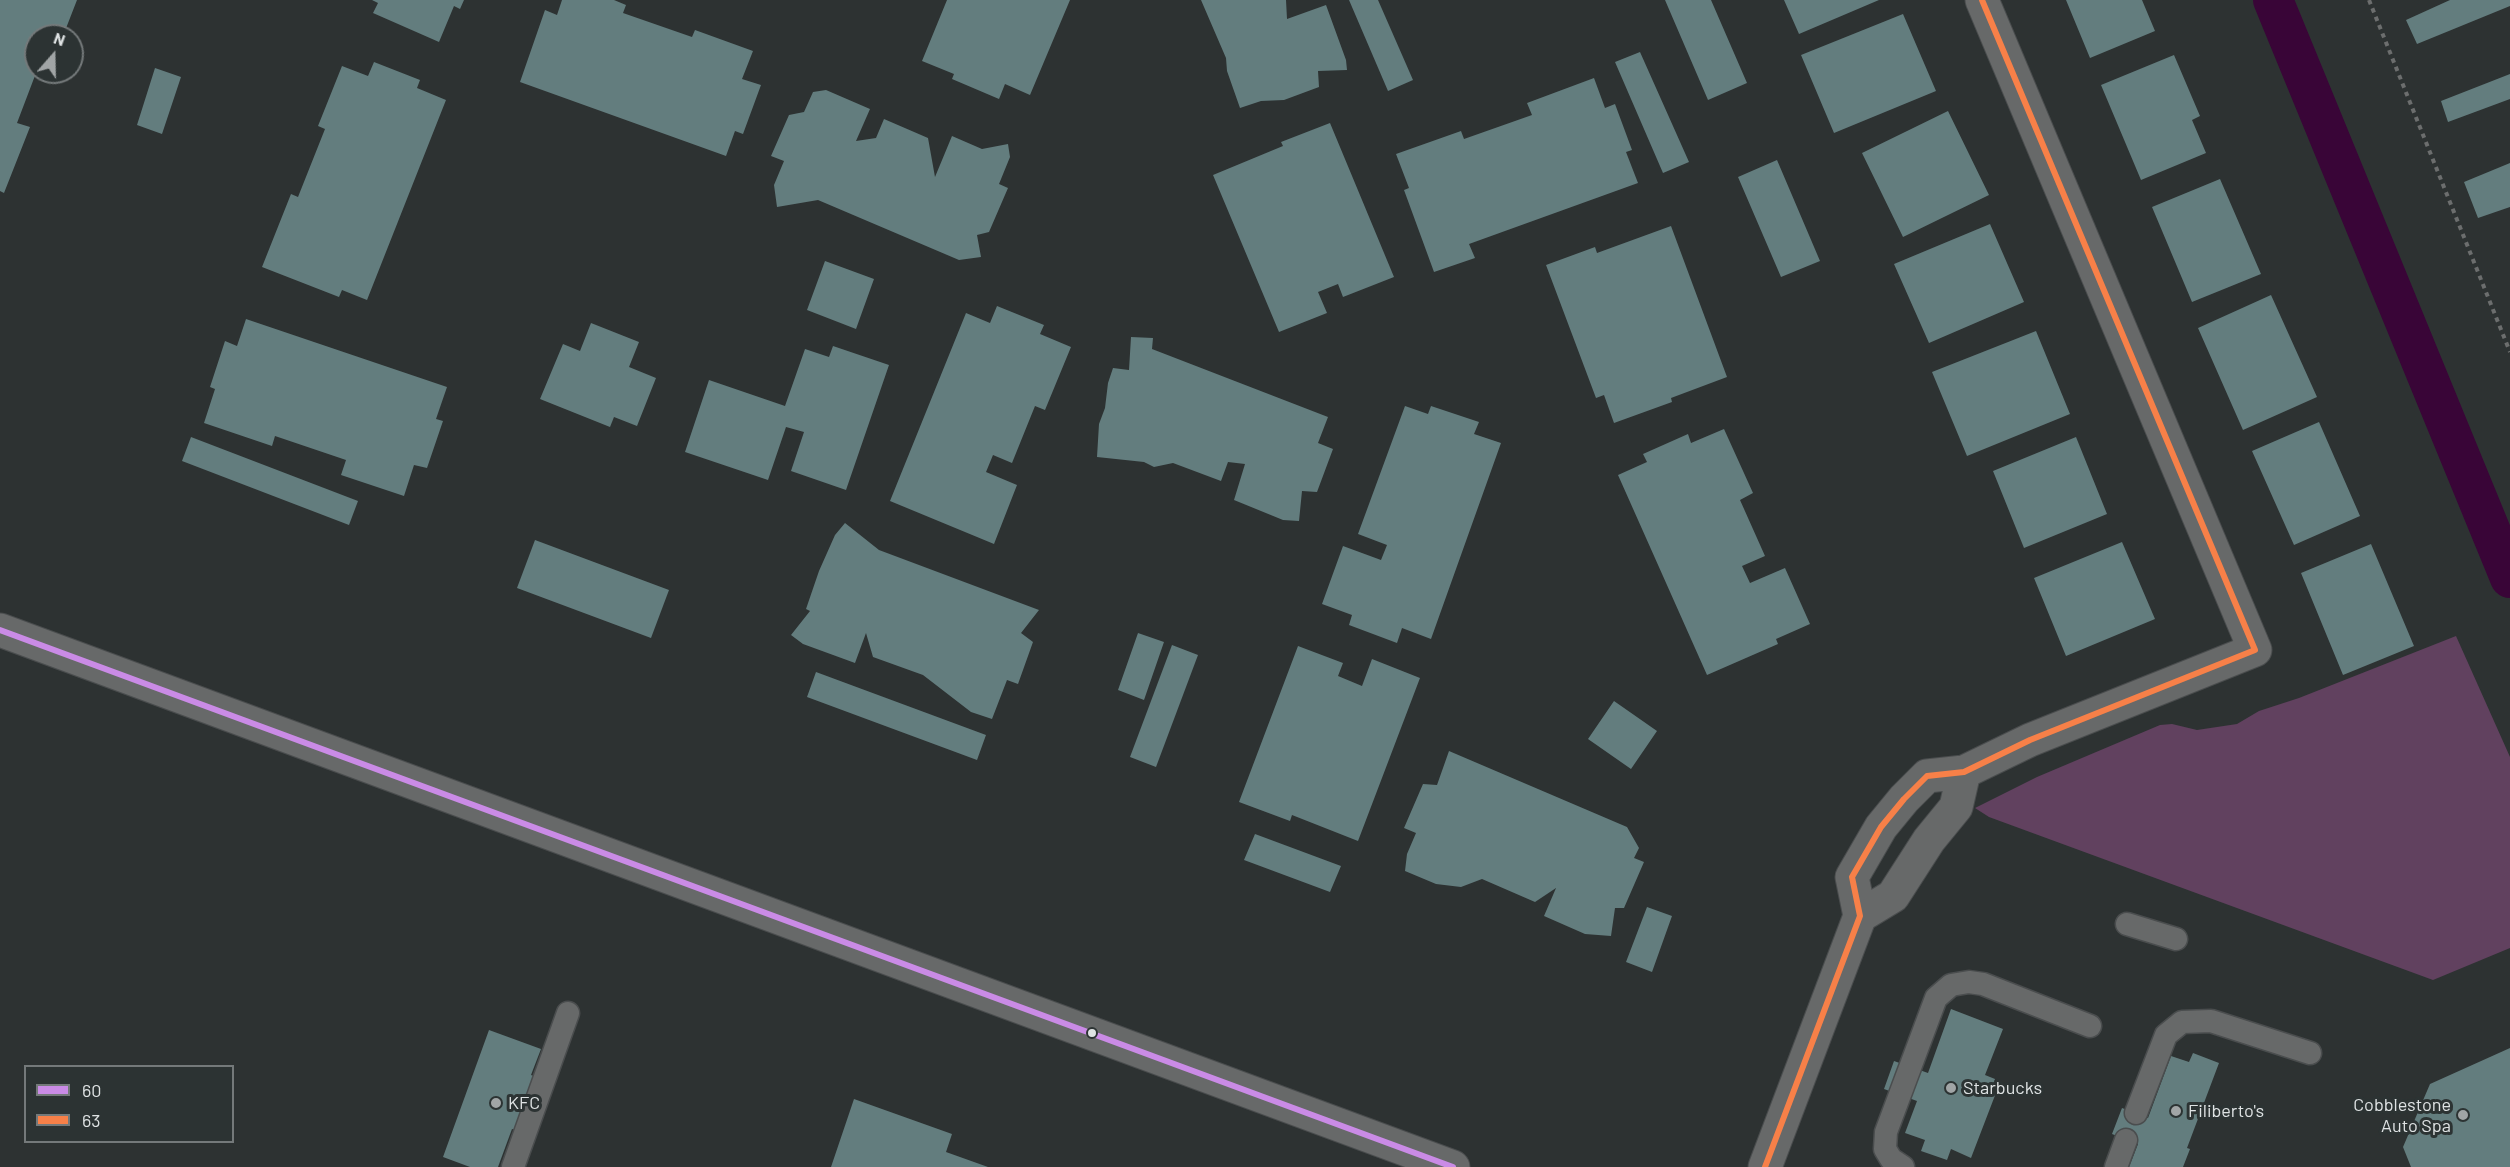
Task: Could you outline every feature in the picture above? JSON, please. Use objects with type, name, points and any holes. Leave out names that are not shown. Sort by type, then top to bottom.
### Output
[{"type":"street","points":[[1765,1167],[1860,916],[1852,877],[1881,827],[1927,776],[1964,772],[2030,740],[2255,650],[1982,0]]},
{"type":"street","points":[[0,630],[1453,1167]]},
{"type":"street","points":[[1860,916],[1893,896],[1929,840],[1956,807],[1964,772]]},
{"type":"lane","points":[[2127,924],[2176,939]]},
{"type":"lane","points":[[1903,1167],[1891,1159],[1885,1149],[1886,1132],[1936,998],[1951,985],[1969,982],[1983,984],[2090,1026]]},
{"type":"lane","points":[[513,1167],[568,1013]]},
{"type":"lane","points":[[2136,1113],[2166,1035],[2182,1022],[2211,1021],[2310,1053]]},
{"type":"lane","points":[[2116,1167],[2126,1140]]},
{"type":"path","points":[[2369,0],[2510,352]]},
{"type":"shaded area","points":[[2456,636],[2510,757],[2510,948],[2433,980],[1989,817],[1975,808],[2037,777],[2160,725],[2172,724],[2197,730],[2237,724],[2259,711],[2299,698]]},
{"type":"building","points":[[0,0],[77,0],[68,24],[24,24],[24,84],[32,84],[17,123],[30,127],[4,193],[0,191]]},
{"type":"building","points":[[372,0],[464,0],[460,9],[454,6],[439,42],[373,13],[378,3]]},
{"type":"building","points":[[562,0],[614,0],[626,5],[623,13],[692,37],[695,30],[753,51],[742,79],[761,85],[743,134],[735,131],[726,156],[520,82],[545,10],[557,15]]},
{"type":"building","points":[[947,0],[1070,0],[1030,95],[1005,84],[999,99],[952,79],[954,74],[922,61]]},
{"type":"building","points":[[1201,0],[1286,0],[1287,19],[1326,5],[1346,60],[1347,70],[1318,71],[1319,87],[1284,100],[1261,101],[1240,108],[1227,71],[1226,58]]},
{"type":"building","points":[[1349,0],[1378,0],[1413,80],[1388,91]]},
{"type":"building","points":[[1665,0],[1711,0],[1747,83],[1708,100]]},
{"type":"building","points":[[1784,0],[1879,0],[1799,34]]},
{"type":"building","points":[[2066,0],[2142,0],[2155,31],[2090,58]]},
{"type":"building","points":[[2450,0],[2510,0],[2510,6],[2417,44],[2406,20]]},
{"type":"building","points":[[1903,14],[1936,91],[1834,133],[1801,55]]},
{"type":"building","points":[[1640,52],[1689,162],[1663,173],[1615,62]]},
{"type":"building","points":[[2174,55],[2200,116],[2192,120],[2206,153],[2141,180],[2101,85]]},
{"type":"building","points":[[374,62],[420,80],[417,88],[446,100],[367,300],[342,290],[339,297],[262,267],[291,194],[298,197],[325,129],[318,126],[342,66],[368,76]]},
{"type":"building","points":[[155,68],[181,77],[162,134],[137,125]]},
{"type":"building","points":[[2510,74],[2510,99],[2448,122],[2441,101]]},
{"type":"building","points":[[1594,78],[1605,108],[1615,104],[1632,150],[1626,152],[1638,183],[1469,244],[1475,258],[1434,272],[1404,190],[1409,188],[1396,154],[1461,131],[1464,139],[1532,115],[1527,103]]},
{"type":"building","points":[[826,90],[870,109],[856,141],[876,138],[884,119],[928,138],[935,177],[952,136],[982,149],[1008,144],[1010,157],[999,184],[1008,188],[989,232],[977,235],[981,257],[959,260],[818,200],[777,207],[774,185],[784,161],[771,156],[789,115],[804,112],[813,92]]},
{"type":"building","points":[[1948,111],[1989,195],[1903,237],[1862,153]]},
{"type":"building","points":[[1330,123],[1394,277],[1343,297],[1338,284],[1318,292],[1327,313],[1279,332],[1213,175],[1283,146],[1281,142]]},
{"type":"building","points":[[1777,160],[1820,261],[1781,277],[1738,177]]},
{"type":"building","points":[[2510,163],[2510,207],[2478,218],[2464,182]]},
{"type":"building","points":[[2220,179],[2261,274],[2192,302],[2152,207]]},
{"type":"building","points":[[1990,224],[2024,302],[1929,343],[1894,264]]},
{"type":"building","points":[[1671,226],[1727,377],[1671,398],[1672,402],[1614,423],[1604,395],[1596,398],[1546,265],[1595,247],[1597,253]]},
{"type":"building","points":[[825,261],[874,279],[856,329],[807,310]]},
{"type":"building","points":[[2271,295],[2317,397],[2243,430],[2198,328]]},
{"type":"building","points":[[997,306],[1044,325],[1040,334],[1071,347],[1045,410],[1035,406],[1012,463],[993,455],[986,472],[1017,485],[994,544],[890,501],[966,313],[990,323]]},
{"type":"building","points":[[246,319],[447,387],[436,419],[443,421],[427,468],[414,465],[404,496],[341,475],[346,460],[275,436],[272,446],[204,423],[215,389],[210,387],[225,341],[237,346]]},
{"type":"building","points":[[591,323],[639,342],[629,367],[656,378],[637,426],[614,417],[610,427],[540,399],[563,344],[580,351]]},
{"type":"building","points":[[2036,331],[2070,414],[1967,456],[1932,372]]},
{"type":"building","points":[[1131,337],[1153,338],[1152,349],[1328,417],[1318,443],[1333,449],[1317,492],[1302,491],[1299,521],[1283,520],[1234,500],[1245,464],[1228,462],[1221,481],[1173,463],[1154,467],[1144,462],[1097,457],[1099,424],[1105,408],[1108,383],[1113,368],[1129,370]]},
{"type":"building","points":[[833,346],[889,365],[846,490],[791,471],[804,432],[786,427],[768,480],[685,452],[709,380],[785,406],[805,349],[829,357]]},
{"type":"building","points":[[1405,406],[1428,414],[1431,406],[1479,422],[1474,434],[1501,443],[1431,639],[1402,628],[1397,643],[1349,625],[1352,615],[1322,604],[1343,546],[1381,560],[1387,545],[1358,534]]},
{"type":"building","points":[[2319,422],[2360,516],[2294,545],[2252,451]]},
{"type":"building","points":[[1724,429],[1753,493],[1740,500],[1765,556],[1742,566],[1750,583],[1785,568],[1810,624],[1776,639],[1778,644],[1707,675],[1618,475],[1647,462],[1643,454],[1688,434],[1691,443]]},
{"type":"building","points":[[191,437],[358,501],[349,525],[182,461]]},
{"type":"building","points":[[2076,437],[2107,514],[2024,548],[1993,471]]},
{"type":"building","points":[[845,523],[879,550],[1039,610],[1021,633],[1033,642],[1018,684],[1007,680],[992,719],[971,712],[923,675],[873,657],[866,633],[855,663],[803,644],[791,635],[810,611],[806,609],[819,571],[835,535]]},
{"type":"building","points":[[535,540],[669,590],[651,638],[517,588]]},
{"type":"building","points":[[2122,542],[2155,619],[2066,656],[2034,578]]},
{"type":"building","points":[[2371,544],[2414,646],[2343,675],[2301,573]]},
{"type":"building","points":[[1138,633],[1164,642],[1144,700],[1118,690]]},
{"type":"building","points":[[1172,645],[1198,655],[1156,767],[1130,757]]},
{"type":"building","points":[[1298,646],[1343,663],[1338,676],[1362,686],[1372,659],[1420,678],[1358,841],[1292,815],[1290,821],[1239,802]]},
{"type":"building","points":[[816,672],[986,735],[977,760],[807,697]]},
{"type":"building","points":[[1614,701],[1657,731],[1631,769],[1588,739]]},
{"type":"building","points":[[1449,751],[1627,827],[1639,848],[1634,858],[1644,862],[1624,908],[1615,908],[1611,936],[1585,934],[1544,916],[1556,888],[1535,902],[1482,879],[1461,887],[1436,884],[1405,871],[1407,854],[1416,833],[1404,828],[1423,784],[1437,785]]},
{"type":"building","points":[[1255,834],[1341,866],[1330,892],[1244,860]]},
{"type":"building","points":[[1647,907],[1672,916],[1652,972],[1626,962]]},
{"type":"building","name":"Starbucks","points":[[1951,1009],[2003,1029],[1985,1075],[1995,1079],[1994,1083],[1999,1085],[1971,1158],[1951,1149],[1947,1160],[1921,1151],[1925,1140],[1905,1133],[1917,1101],[1884,1089],[1894,1061],[1928,1073]]},
{"type":"building","name":"KFC","points":[[489,1030],[541,1049],[531,1075],[539,1078],[520,1131],[512,1129],[498,1167],[470,1167],[443,1157]]},
{"type":"building","name":"Cobblestone Auto Spa","points":[[2510,1048],[2510,1167],[2411,1167],[2403,1147],[2430,1084]]},
{"type":"building","name":"Filiberto's","points":[[2193,1053],[2219,1063],[2187,1148],[2190,1149],[2183,1167],[2129,1167],[2138,1144],[2112,1134],[2122,1108],[2148,1118],[2171,1056],[2189,1062]]},
{"type":"building","points":[[854,1099],[952,1134],[946,1152],[988,1167],[831,1167]]},
{"type":"waterway","points":[[2273,0],[2510,578]]},
{"type":"transit line","name":"63","points":[[1765,1167],[1860,916],[1852,877],[1881,827],[1904,799],[1927,776],[1964,772],[2030,740],[2255,650],[1982,0]]},
{"type":"transit line","name":"60","points":[[0,630],[1453,1167]]},
{"type":"place","name":"Starbucks","points":[[1951,1088]]},
{"type":"place","name":"KFC","points":[[496,1103]]},
{"type":"place","name":"Filiberto's","points":[[2176,1111]]},
{"type":"place","name":"Cobblestone Auto Spa","points":[[2463,1115]]}]
